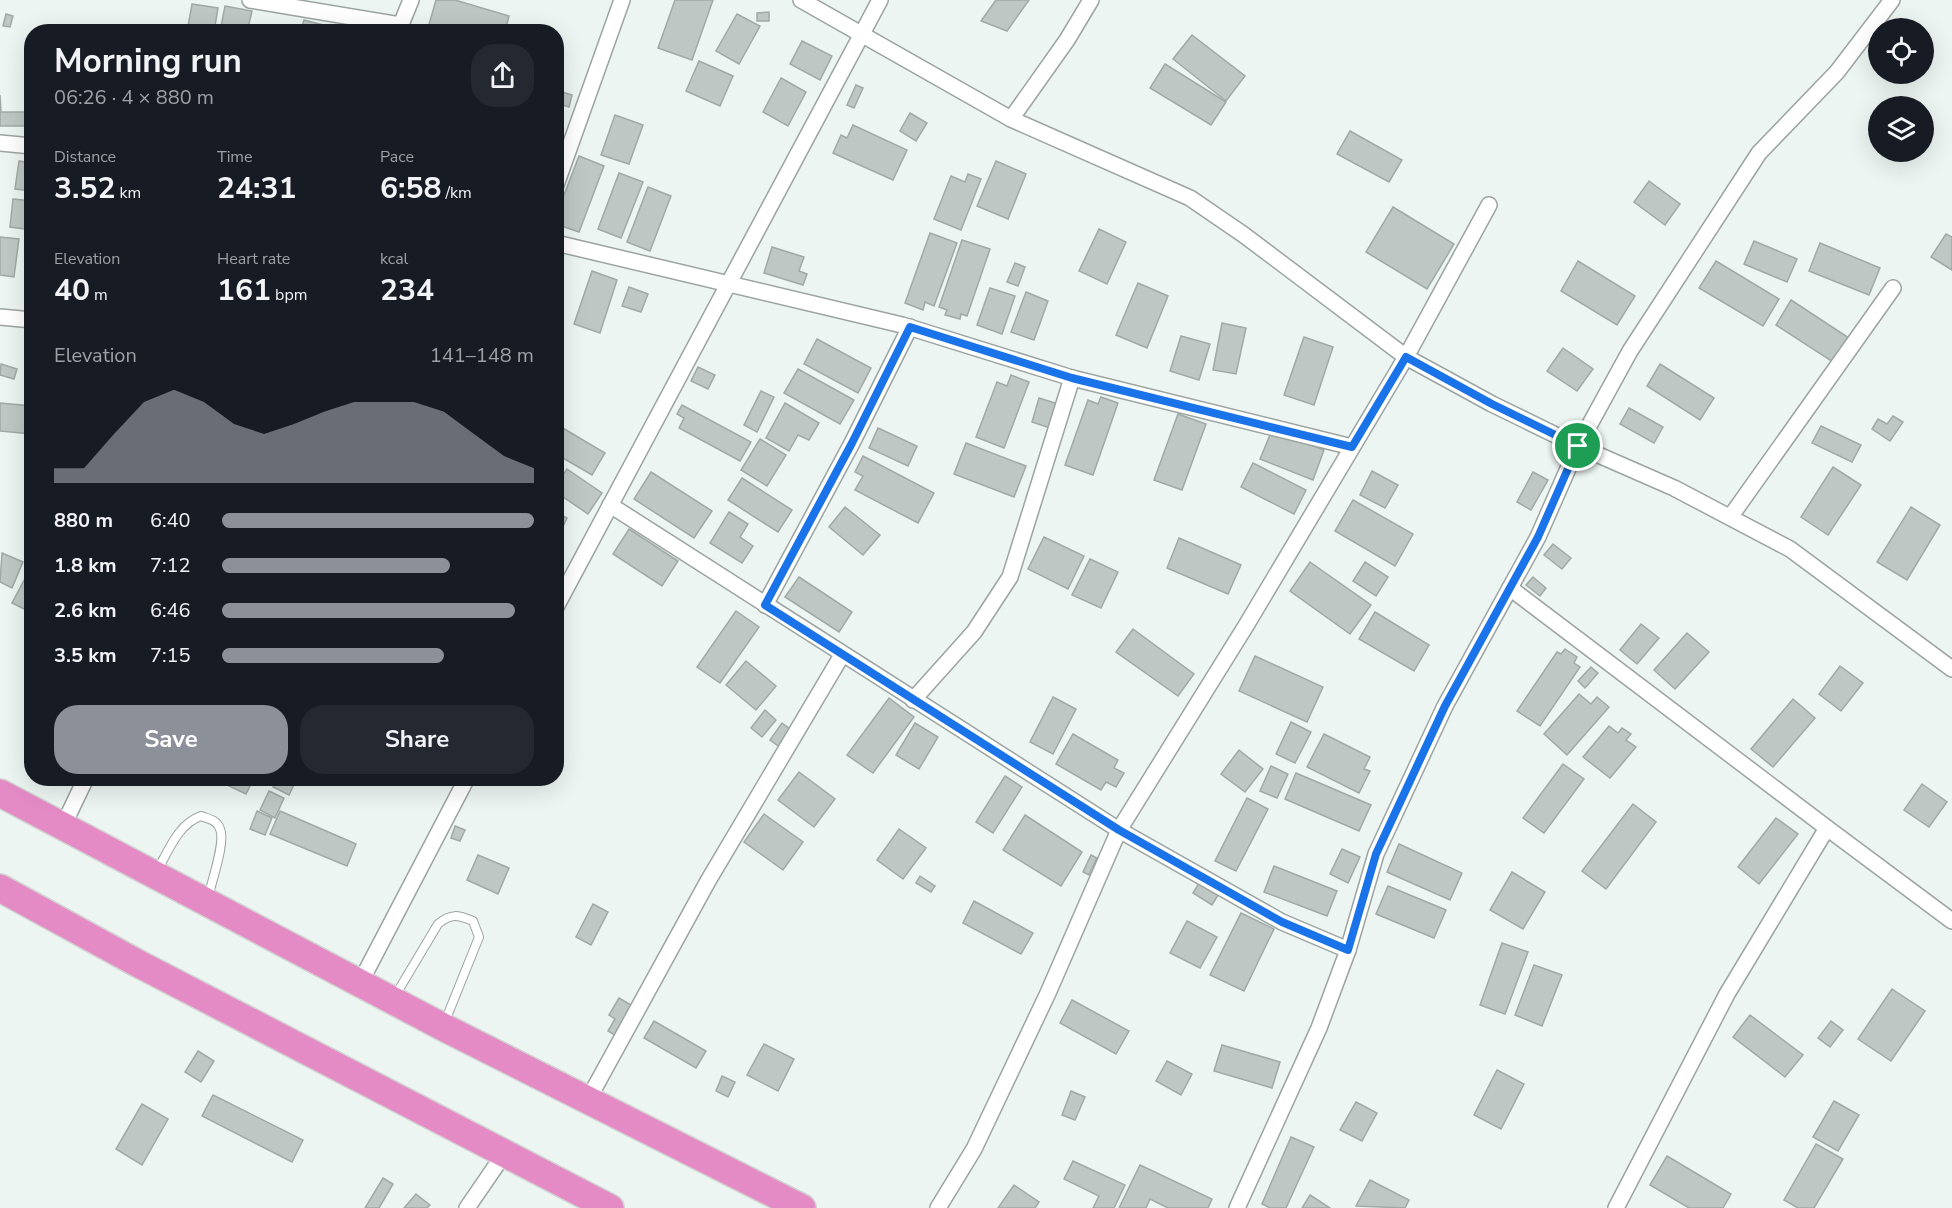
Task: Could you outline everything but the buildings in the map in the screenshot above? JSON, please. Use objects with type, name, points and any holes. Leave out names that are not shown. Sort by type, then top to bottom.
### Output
[{"type":"highway","points":[[0,793],[443,1027],[589,1098],[802,1208]]},
{"type":"highway","points":[[0,888],[149,970],[610,1208]]},
{"type":"street","points":[[250,0],[378,24]]},
{"type":"street","points":[[401,24],[411,0]]},
{"type":"street","points":[[564,163],[622,0]]},
{"type":"street","points":[[801,0],[1011,119],[1190,198],[1244,235],[1406,357],[1492,404],[1731,516],[1790,549],[1952,669]]},
{"type":"street","points":[[564,592],[880,0]]},
{"type":"street","points":[[1011,119],[1067,40],[1091,0]]},
{"type":"street","points":[[1237,1208],[1319,1028],[1348,950],[1376,854],[1445,706],[1538,537],[1578,446],[1630,351],[1759,153],[1837,72],[1892,0]]},
{"type":"street","points":[[0,143],[24,145]]},
{"type":"street","points":[[938,1208],[974,1149],[1052,983],[1119,830],[1247,624],[1406,357],[1489,205]]},
{"type":"street","points":[[564,245],[910,327],[1072,378],[1352,447]]},
{"type":"street","points":[[1731,516],[1893,288]]},
{"type":"street","points":[[0,316],[24,319]]},
{"type":"street","points":[[765,605],[852,443],[910,327]]},
{"type":"street","points":[[913,700],[974,632],[1010,577],[1072,378]]},
{"type":"street","points":[[610,505],[1119,830],[1282,922],[1348,950]]},
{"type":"street","points":[[1510,588],[1952,921]]},
{"type":"street","points":[[589,1098],[708,881],[842,655]]},
{"type":"street","points":[[63,826],[82,786]]},
{"type":"street","points":[[360,983],[463,786]]},
{"type":"street","points":[[1616,1208],[1727,994],[1827,828]]},
{"type":"street","points":[[467,1208],[504,1154]]},
{"type":"lane","points":[[155,875],[181,829],[189,820],[201,816],[215,821],[220,828],[222,839],[207,903]]},
{"type":"lane","points":[[393,1000],[438,924],[447,917],[458,915],[473,921],[479,937],[443,1027]]},
{"type":"route","points":[[910,327],[1072,378],[1352,447],[1386,395],[1406,357],[1492,404],[1578,446],[1538,537],[1445,706],[1376,854],[1348,950],[1282,922],[1119,830],[765,605],[852,443],[910,327]]}]
